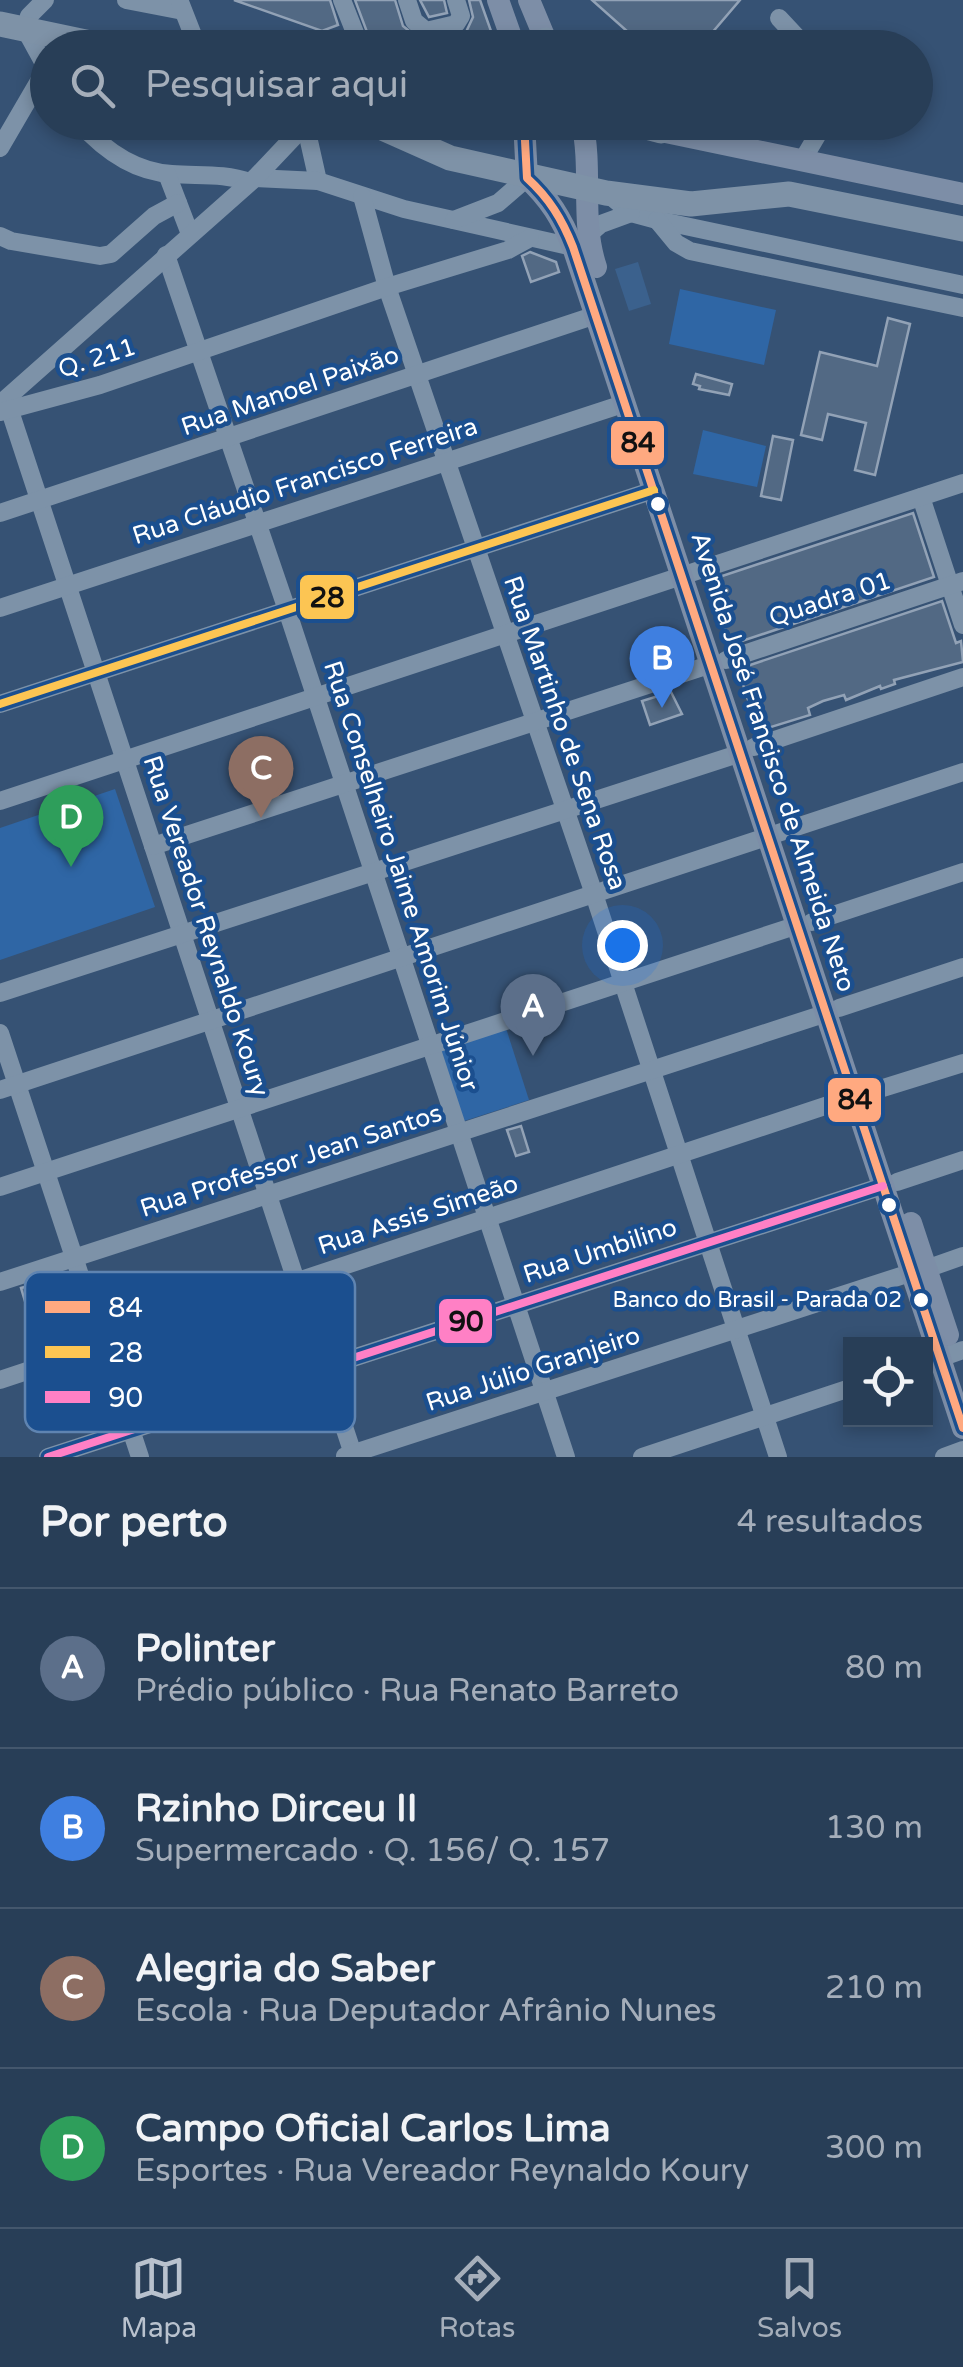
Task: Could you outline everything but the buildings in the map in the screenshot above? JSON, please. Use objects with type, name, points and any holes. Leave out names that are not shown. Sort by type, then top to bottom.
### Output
[{"type":"highway","points":[[410,140],[450,158],[598,192],[691,204],[789,194],[963,230]]},
{"type":"main road","points":[[498,0],[509,30]]},
{"type":"main road","points":[[529,0],[542,30]]},
{"type":"main road","points":[[525,140],[528,178]]},
{"type":"main road","name":"Avenida José Francisco de Almeida Neto","points":[[586,140],[598,192],[580,242],[596,315],[654,490],[689,574]]},
{"type":"main road","points":[[705,140],[963,194]]},
{"type":"main road","name":"Avenida José Francisco de Almeida Neto","points":[[528,178],[546,195],[580,242],[946,1356],[963,1428]]},
{"type":"main road","name":"Avenida José Francisco de Almeida Neto","points":[[946,1356],[963,1378]]},
{"type":"street","points":[[30,48],[13,27],[44,0]]},
{"type":"street","points":[[126,0],[181,6],[191,30]]},
{"type":"street","points":[[342,0],[354,30]]},
{"type":"street","points":[[406,0],[418,27],[431,30],[459,22],[456,0]]},
{"type":"street","points":[[780,18],[791,30]]},
{"type":"street","points":[[0,148],[8,114],[30,89]]},
{"type":"street","points":[[99,140],[114,154],[168,174],[318,181],[362,196],[530,238],[580,242],[601,224],[632,213]]},
{"type":"street","points":[[3,409],[291,140]]},
{"type":"street","points":[[308,140],[318,181]]},
{"type":"street","points":[[802,161],[814,140]]},
{"type":"street","points":[[168,174],[190,234]]},
{"type":"street","points":[[454,220],[498,203],[528,178]]},
{"type":"street","points":[[598,192],[632,213],[657,220],[963,285]]},
{"type":"street","name":"Rua Martinho de Sena Rosa","points":[[362,196],[387,287],[594,894],[778,1457]]},
{"type":"street","points":[[0,236],[100,256],[112,254],[154,216],[178,203]]},
{"type":"street","points":[[657,220],[676,243],[690,252],[963,308]]},
{"type":"street","name":"Q. 211","points":[[3,409],[100,385],[508,250],[530,238]]},
{"type":"street","name":"Rua Conselheiro Jaime Amorim Júnior","points":[[166,255],[566,1457]]},
{"type":"street","name":"Rua Manoel Paixão","points":[[0,512],[596,315]]},
{"type":"street","name":"Rua Cláudio Francisco Ferreira","points":[[0,608],[626,403]]},
{"type":"street","name":"Rua Vereador Reynaldo Koury","points":[[3,409],[67,586],[293,1272]]},
{"type":"street","points":[[0,801],[963,483]]},
{"type":"street","points":[[0,704],[654,490]]},
{"type":"street","points":[[922,497],[956,584],[963,625]]},
{"type":"street","name":"Quadra 01","points":[[153,846],[956,584]]},
{"type":"street","points":[[0,993],[963,677]]},
{"type":"street","points":[[8,1087],[963,772]]},
{"type":"street","points":[[0,1187],[963,872]]},
{"type":"street","name":"Rua Professor Jean Santos","points":[[31,1272],[963,968]]},
{"type":"street","points":[[0,1033],[8,1087],[46,1172],[79,1272]]},
{"type":"street","name":"Rua Assis Simeão","points":[[324,1272],[963,1063]]},
{"type":"street","name":"Rua Umbilino","points":[[355,1357],[963,1160]]},
{"type":"street","name":"Rua Júlio Granjeiro","points":[[350,1456],[963,1256]]},
{"type":"street","name":"Rua Professor Jean Santos","points":[[0,1282],[25,1274]]},
{"type":"street","name":"Rua Assis Simeão","points":[[0,1380],[25,1372]]},
{"type":"street","points":[[642,1457],[843,1390]]},
{"type":"street","name":"Rua Umbilino","points":[[48,1457],[126,1432]]},
{"type":"street","points":[[133,1432],[140,1457]]},
{"type":"street","points":[[944,1457],[963,1450]]},
{"type":"shaded area","points":[[638,262],[651,304],[629,311],[615,269]]},
{"type":"shaded area","points":[[680,289],[776,310],[764,365],[669,344]]},
{"type":"shaded area","points":[[703,430],[766,446],[757,487],[693,474]]},
{"type":"shaded area","points":[[115,789],[155,907],[0,960],[0,828]]},
{"type":"shaded area","points":[[505,1025],[529,1100],[461,1122],[437,1046]]},
{"type":"transit line","name":"84","points":[[525,140],[527,178],[554,209],[573,247],[963,1428]]},
{"type":"transit line","name":"28","points":[[0,704],[654,490]]},
{"type":"transit line","name":"90","points":[[355,1357],[883,1186]]},
{"type":"transit line","name":"90","points":[[48,1457],[125,1432]]},
{"type":"place","name":"Rzinho Dirceu II","points":[[662,708]]},
{"type":"place","name":"Alegria do Saber","points":[[261,818]]},
{"type":"place","name":"Campo Oficial Carlos Lima","points":[[71,867]]},
{"type":"place","name":"Polinter","points":[[533,1056]]},
{"type":"place","name":"Banco do Brasil - Parada 02","points":[[921,1300]]}]
